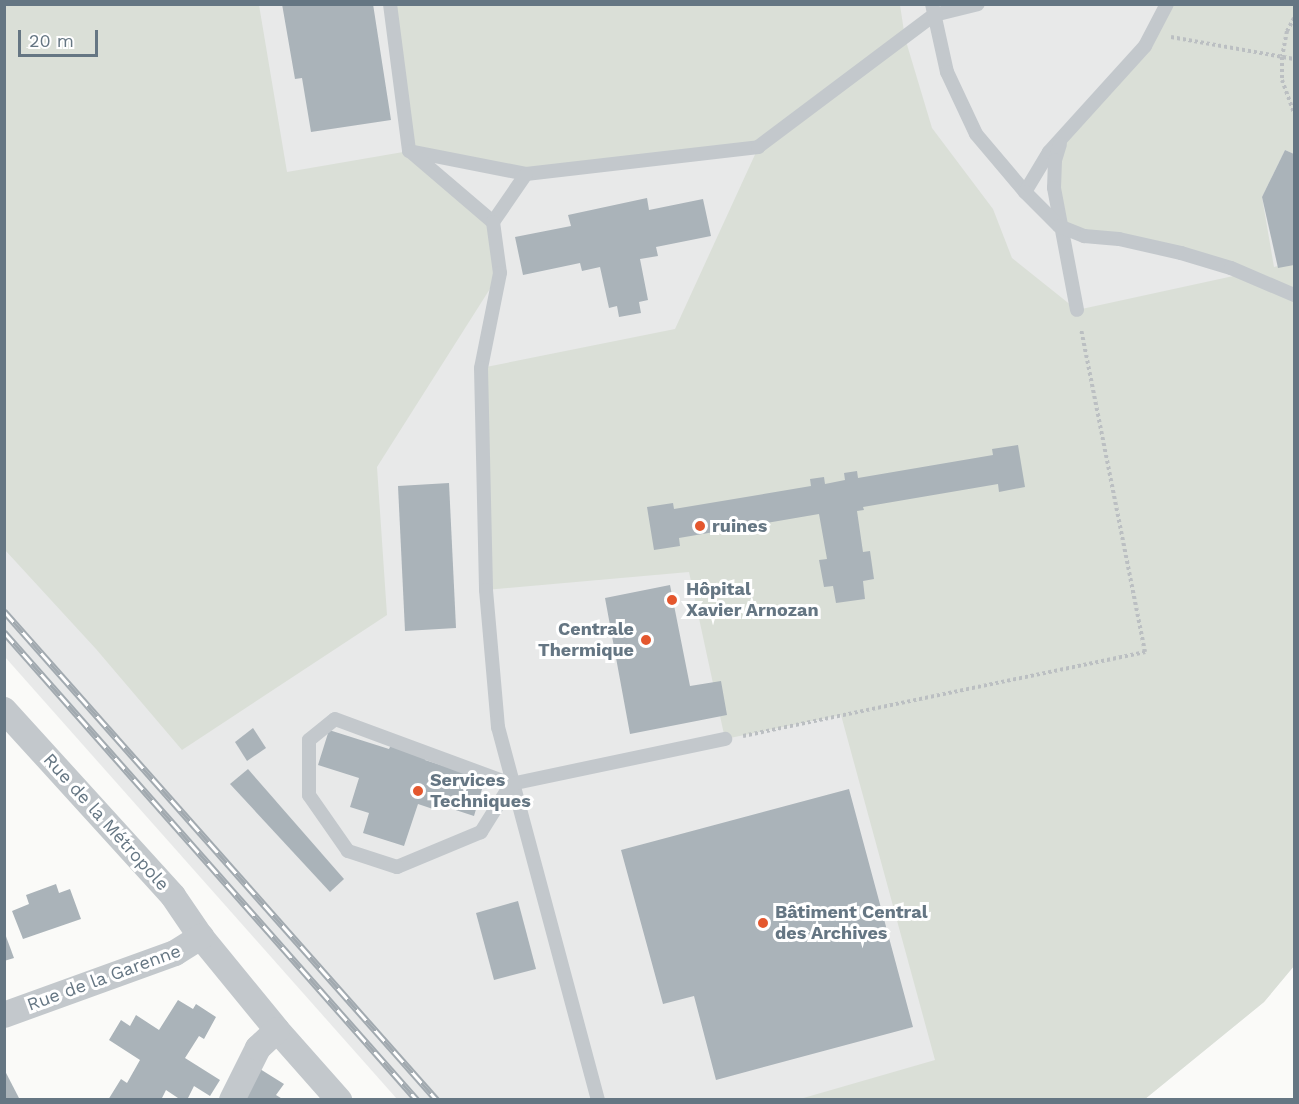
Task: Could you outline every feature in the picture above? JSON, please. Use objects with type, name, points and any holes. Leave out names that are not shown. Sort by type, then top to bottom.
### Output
[{"type":"street","name":"Rue de la Métropole","points":[[4,711],[173,896],[201,937],[277,1030],[339,1100]]},
{"type":"street","name":"Rue de la Garenne","points":[[4,1015],[175,953],[201,937]]},
{"type":"street","points":[[232,1100],[258,1048],[277,1030]]},
{"type":"lane","points":[[390,4],[409,151],[493,222],[500,273],[481,368],[486,590],[498,727],[511,784],[598,1100]]},
{"type":"lane","points":[[409,151],[526,174],[758,147],[933,10],[978,4]]},
{"type":"lane","points":[[1025,192],[1049,152],[1145,46],[1167,4]]},
{"type":"lane","points":[[933,10],[947,72],[976,134],[1025,192],[1059,226],[1084,236],[1119,239],[1181,253],[1231,268],[1294,295]]},
{"type":"lane","points":[[1063,136],[1054,160],[1054,188],[1059,226],[1077,310]]},
{"type":"lane","points":[[493,222],[526,174]]},
{"type":"lane","points":[[511,784],[480,832],[397,867],[348,851],[341,842],[309,795],[309,740],[335,719],[511,784],[724,739]]},
{"type":"path","points":[[1294,18],[1287,31],[1282,57],[1282,80],[1294,113]]},
{"type":"path","points":[[1152,34],[1294,59]]},
{"type":"path","points":[[724,739],[1145,652],[1077,310]]},
{"type":"shaded area","name":"Hôpital Xavier Arnozan","points":[[5,5],[1294,5],[1294,966],[1264,1002],[1145,1099],[397,1099],[5,657]]},
{"type":"shaded area","name":"Hôpital Xavier Arnozan","points":[[5,5],[259,5],[287,172],[409,151],[390,5],[900,5],[905,38],[932,128],[993,209],[1012,258],[1077,310],[1238,275],[1059,226],[1055,160],[1063,136],[1152,34],[1162,5],[1294,5],[1294,154],[1285,150],[1262,197],[1274,267],[1294,262],[1294,966],[1264,1002],[1145,1099],[800,1099],[935,1060],[841,715],[725,739],[689,572],[486,590],[481,368],[675,329],[758,148],[526,174],[410,151],[493,222],[500,273],[377,467],[387,615],[182,750],[96,649],[5,550]]},
{"type":"building","points":[[282,4],[373,4],[391,120],[311,132],[302,78],[295,79]]},
{"type":"building","points":[[1285,150],[1294,154],[1294,265],[1278,268],[1262,197]]},
{"type":"building","points":[[647,198],[649,210],[703,199],[711,236],[656,247],[658,256],[640,259],[648,300],[639,302],[641,313],[619,317],[617,306],[609,308],[600,267],[582,271],[580,263],[523,275],[515,237],[571,226],[568,215]]},
{"type":"building","name":"ruines","points":[[1018,445],[1025,487],[999,492],[998,484],[863,507],[864,510],[857,511],[863,552],[870,551],[874,579],[863,581],[865,599],[836,603],[833,586],[824,587],[819,560],[827,559],[819,514],[679,538],[680,546],[654,550],[647,507],[673,503],[674,509],[811,486],[810,479],[824,477],[825,484],[845,480],[844,473],[857,471],[858,478],[993,455],[992,449]]},
{"type":"building","points":[[449,483],[456,628],[405,631],[398,486]]},
{"type":"building","name":"Centrale Thermique","points":[[670,585],[690,686],[721,681],[727,715],[630,734],[605,598]]},
{"type":"building","points":[[253,728],[266,748],[247,761],[235,742]]},
{"type":"building","name":"Services Techniques","points":[[329,730],[389,749],[391,745],[426,756],[425,760],[485,779],[474,816],[434,803],[433,809],[418,804],[404,846],[363,833],[369,813],[350,807],[359,778],[318,765]]},
{"type":"building","points":[[248,769],[344,879],[330,892],[230,784]]},
{"type":"building","name":"Bâtiment Central des Archives","points":[[849,789],[913,1027],[716,1080],[694,996],[663,1004],[621,850]]},
{"type":"building","points":[[56,884],[59,893],[70,889],[81,919],[23,939],[12,911],[29,904],[26,895]]},
{"type":"building","points":[[518,901],[536,969],[494,980],[476,913]]},
{"type":"building","points":[[4,931],[14,958],[4,961]]},
{"type":"building","points":[[178,1000],[193,1009],[196,1004],[216,1017],[204,1039],[199,1036],[185,1058],[220,1080],[210,1096],[194,1086],[187,1100],[181,1100],[166,1090],[161,1100],[108,1100],[121,1079],[127,1083],[140,1060],[109,1040],[121,1020],[130,1026],[136,1015],[159,1030]]},
{"type":"building","points":[[4,1069],[20,1100],[4,1100]]},
{"type":"building","points":[[260,1069],[284,1084],[276,1095],[284,1100],[241,1100]]},
{"type":"railway","points":[[4,611],[437,1100]]},
{"type":"railway","points":[[4,632],[417,1100]]},
{"type":"place","name":"ruines","points":[[700,526]]},
{"type":"place","name":"Hôpital Xavier Arnozan","points":[[672,600]]},
{"type":"place","name":"Centrale Thermique","points":[[646,640]]},
{"type":"place","name":"Services Techniques","points":[[418,791]]},
{"type":"place","name":"Bâtiment Central des Archives","points":[[763,923]]}]
